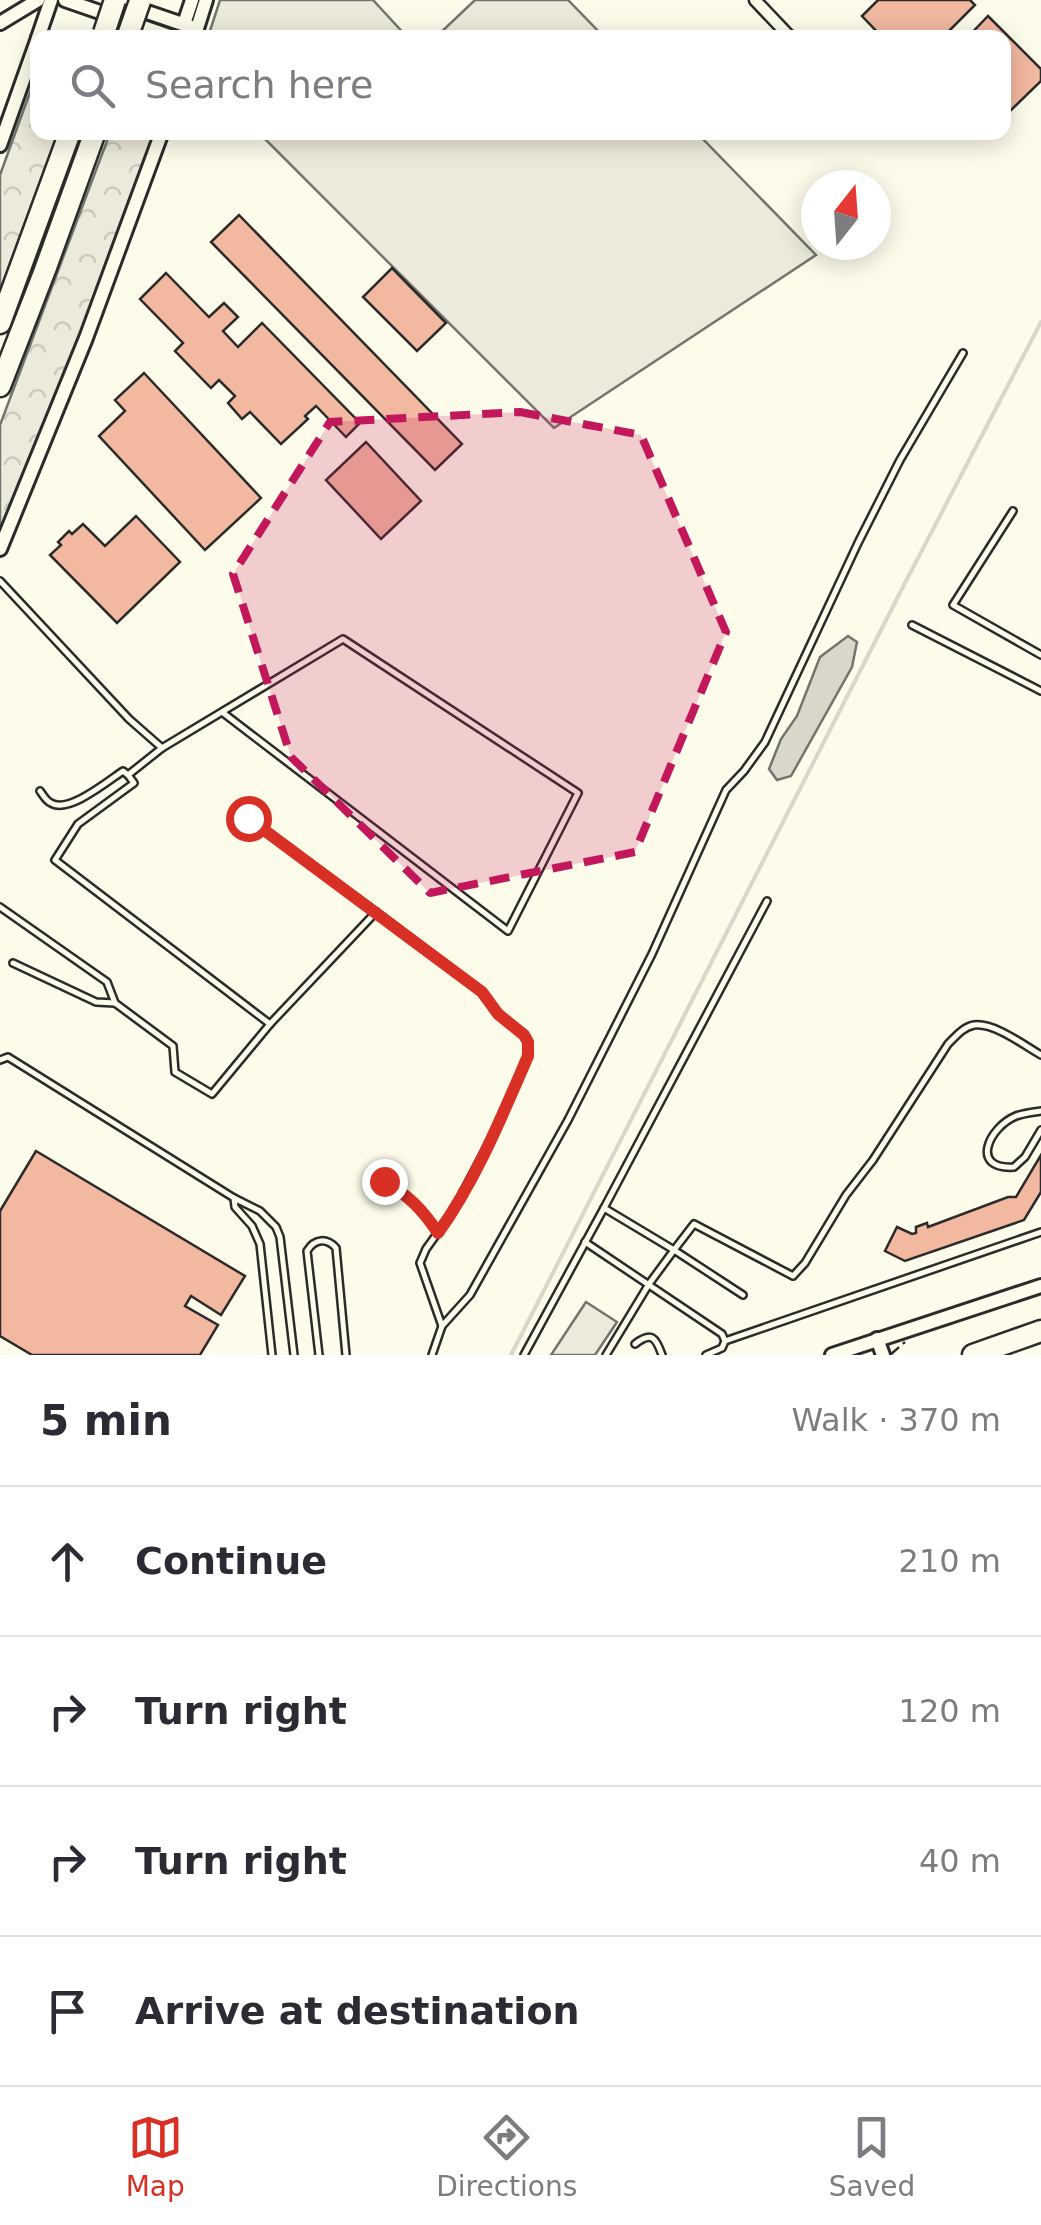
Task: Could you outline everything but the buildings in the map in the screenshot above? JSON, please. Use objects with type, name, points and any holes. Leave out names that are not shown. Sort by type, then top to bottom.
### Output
[{"type":"highway","points":[[105,30],[114,0]]},
{"type":"highway","points":[[131,30],[140,1]]},
{"type":"highway","points":[[0,323],[67,140]]},
{"type":"highway","points":[[0,386],[91,140]]},
{"type":"highway","points":[[973,1355],[1041,1331]]},
{"type":"street","points":[[0,23],[38,0]]},
{"type":"street","points":[[41,30],[50,0]]},
{"type":"street","points":[[65,0],[151,30]]},
{"type":"street","points":[[114,0],[192,30]]},
{"type":"street","points":[[192,0],[192,30]]},
{"type":"street","points":[[192,30],[206,0]]},
{"type":"street","points":[[755,0],[783,30]]},
{"type":"street","points":[[0,145],[30,61]]},
{"type":"street","points":[[0,548],[86,338],[159,140]]},
{"type":"street","points":[[832,1355],[853,1352],[877,1339],[1041,1286]]},
{"type":"street","points":[[877,1339],[883,1355]]},
{"type":"lane","points":[[432,1355],[442,1326],[470,1296],[568,1120],[652,954],[726,790],[765,742],[900,460],[963,352]]},
{"type":"lane","points":[[1013,511],[953,606],[1041,654]]},
{"type":"lane","points":[[0,580],[129,719],[162,748]]},
{"type":"lane","points":[[912,624],[1041,691]]},
{"type":"lane","points":[[128,775],[162,748],[343,639],[578,793],[508,931],[222,712]]},
{"type":"lane","points":[[40,791],[56,806],[74,803],[123,771],[128,775],[134,783],[78,824],[56,860],[270,1024]]},
{"type":"lane","points":[[248,818],[482,992],[498,1014],[528,1042],[528,1056],[493,1135],[452,1213],[420,1263],[442,1326]]},
{"type":"lane","points":[[524,1355],[767,901]]},
{"type":"lane","points":[[0,908],[107,982],[116,1003],[173,1046],[176,1072],[212,1094],[270,1024],[376,912]]},
{"type":"lane","points":[[13,964],[96,1002],[116,1003]]},
{"type":"lane","points":[[606,1355],[649,1284],[694,1224],[793,1276],[960,1031],[974,1025],[989,1027],[1041,1056]]},
{"type":"lane","points":[[0,1060],[8,1057],[260,1212],[276,1227],[294,1355]]},
{"type":"lane","points":[[1041,1111],[1016,1116],[996,1129],[986,1150],[988,1157],[1008,1168],[1019,1164],[1041,1130]]},
{"type":"lane","points":[[384,1181],[405,1193],[438,1233]]},
{"type":"lane","points":[[234,1198],[234,1208],[252,1226],[260,1244],[272,1355]]},
{"type":"lane","points":[[604,1208],[743,1295]]},
{"type":"lane","points":[[724,1341],[1041,1232]]},
{"type":"lane","points":[[319,1355],[307,1251],[323,1240],[336,1248],[346,1355]]},
{"type":"lane","points":[[584,1242],[722,1334],[722,1348],[706,1355]]},
{"type":"lane","points":[[635,1344],[650,1337],[656,1340],[662,1355]]},
{"type":"highlighted area","points":[[520,412],[641,435],[726,632],[635,852],[430,893],[291,757],[233,574],[330,422]]},
{"type":"green space","points":[[220,0],[373,0],[401,30],[210,30]]},
{"type":"green space","points":[[475,0],[568,0],[597,30],[443,30]]},
{"type":"green space","points":[[30,92],[30,140],[55,140],[0,291],[0,175]]},
{"type":"green space","points":[[107,140],[153,140],[75,352],[0,532],[0,425]]},
{"type":"green space","points":[[266,140],[704,140],[801,240],[801,260],[808,260],[554,428]]},
{"type":"green space","points":[[586,1302],[617,1322],[595,1355],[551,1355]]},
{"type":"shaded area","points":[[848,636],[857,642],[852,667],[791,776],[777,780],[769,769],[781,739],[797,716],[820,657]]},
{"type":"waterway","points":[[511,1355],[1041,322]]},
{"type":"fence","points":[[890,1355],[905,1342]]},
{"type":"route","points":[[248,818],[482,992],[498,1014],[528,1042],[528,1056],[493,1135],[438,1233],[405,1193],[384,1181]]}]
